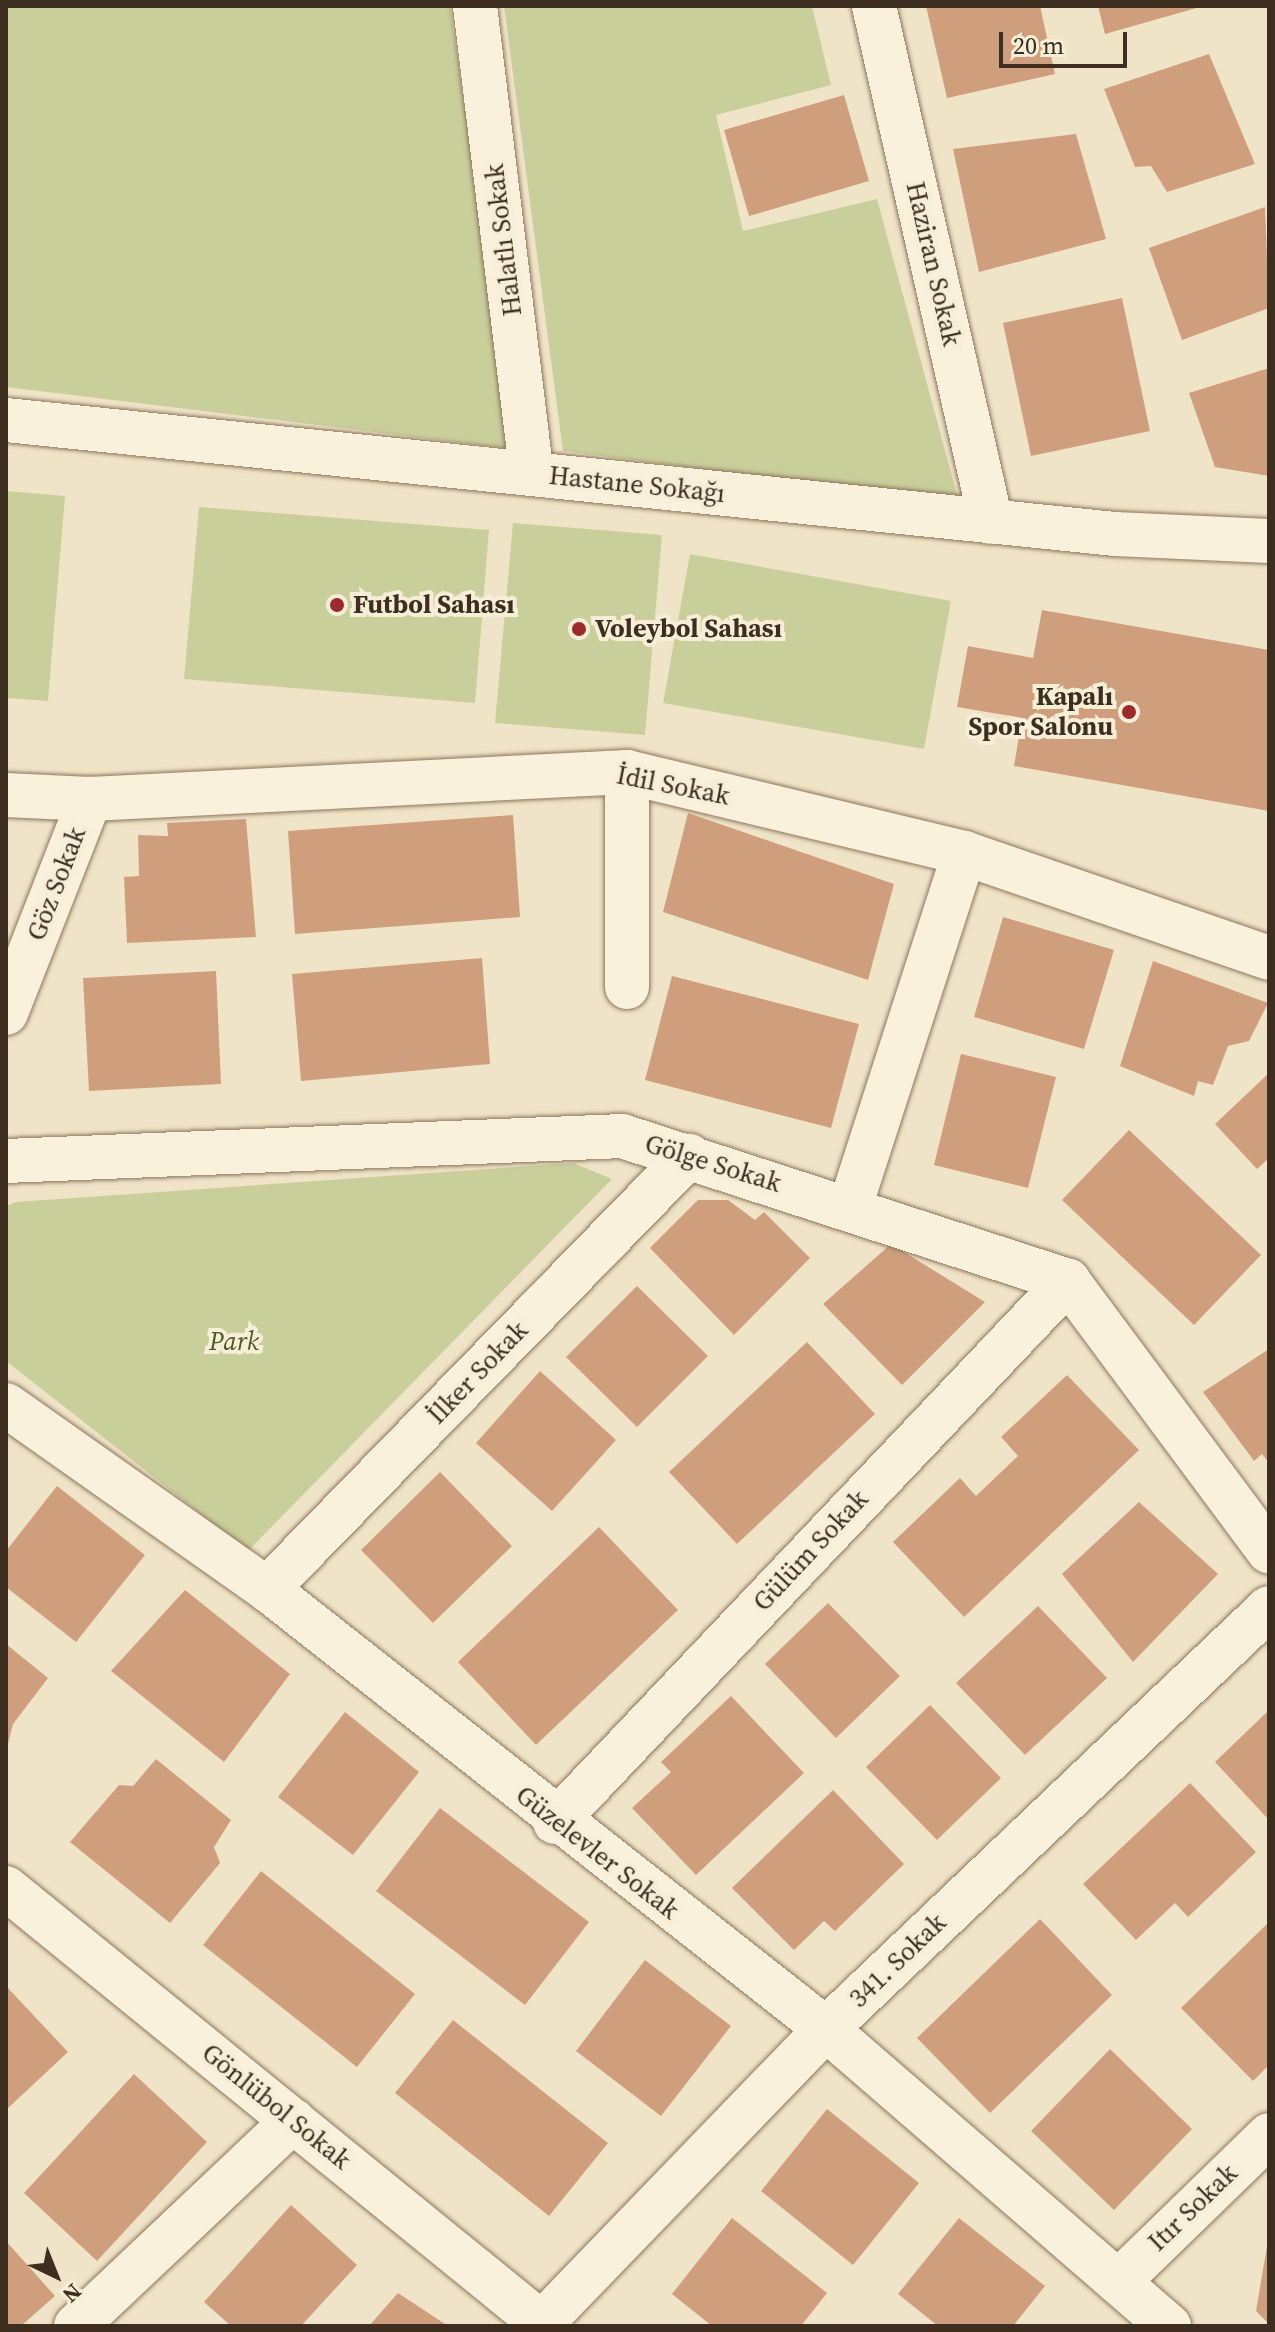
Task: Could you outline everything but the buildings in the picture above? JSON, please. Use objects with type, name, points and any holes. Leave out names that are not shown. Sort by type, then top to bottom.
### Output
[{"type":"street","name":"Halatlı Sokak","points":[[475,6],[532,474]]},
{"type":"street","name":"Haziran Sokak","points":[[874,6],[991,522]]},
{"type":"street","name":"Hastane Sokağı","points":[[6,420],[991,522],[1269,541]]},
{"type":"street","name":"İdil Sokak","points":[[6,795],[90,799],[627,772],[964,853],[1269,958]]},
{"type":"street","points":[[627,772],[627,987]]},
{"type":"street","name":"Göz Sokak","points":[[6,1013],[90,799]]},
{"type":"street","points":[[850,1207],[964,853]]},
{"type":"street","name":"Gölge Sokak","points":[[6,1161],[622,1136],[850,1207],[1068,1281]]},
{"type":"street","name":"İlker Sokak","points":[[267,1589],[689,1156]]},
{"type":"street","points":[[1068,1281],[1269,1552]]},
{"type":"street","name":"Gülüm Sokak","points":[[555,1822],[1068,1281]]},
{"type":"street","name":"Güzelevler Sokak","points":[[6,1405],[267,1589],[555,1822],[826,2029],[1169,2326]]},
{"type":"street","name":"341. Sokak","points":[[542,2325],[826,2029],[1269,1608]]},
{"type":"street","name":"Gönlübol Sokak","points":[[6,1888],[542,2325]]},
{"type":"street","points":[[76,2326],[293,2121]]},
{"type":"street","name":"Itır Sokak","points":[[1118,2282],[1269,2135]]},
{"type":"green space","points":[[6,6],[450,6],[513,449],[6,387]]},
{"type":"green space","points":[[504,6],[812,6],[831,85],[716,115],[743,231],[877,199],[959,502],[563,451]]},
{"type":"green space","points":[[6,491],[65,496],[48,701],[6,698]]},
{"type":"green space","name":"Futbol Sahası","points":[[199,507],[489,530],[475,703],[184,679]]},
{"type":"green space","name":"Voleybol Sahası","points":[[513,523],[662,535],[645,735],[495,723]]},
{"type":"green space","points":[[690,554],[951,601],[924,749],[663,703]]},
{"type":"green space","name":"Park","points":[[573,1163],[612,1179],[248,1551],[6,1361],[6,1206],[16,1202]]},
{"type":"place","name":"Futbol Sahası","points":[[337,605]]},
{"type":"place","name":"Voleybol Sahası","points":[[579,629]]},
{"type":"place","name":"Kapalı Spor Salonu","points":[[1129,712]]}]
